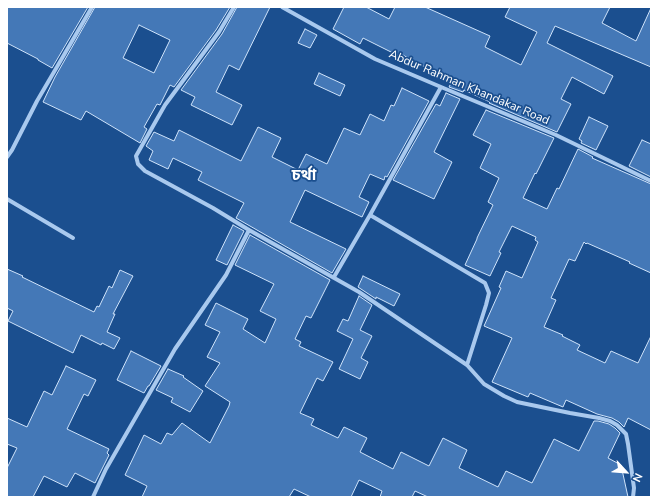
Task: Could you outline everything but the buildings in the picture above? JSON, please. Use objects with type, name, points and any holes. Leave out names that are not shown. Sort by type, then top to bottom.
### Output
[{"type":"street","points":[[7,157],[37,101],[92,7]]},
{"type":"street","points":[[234,7],[219,32],[165,105],[136,156],[138,164],[145,170],[359,292],[467,365],[484,384],[495,391],[517,402],[599,418],[617,425],[626,434],[634,497]]},
{"type":"street","name":"Abdur Rahman Khandakar Road","points":[[282,7],[375,59],[556,135],[651,180]]},
{"type":"street","points":[[334,277],[441,88]]},
{"type":"street","points":[[7,199],[74,238]]},
{"type":"street","points":[[370,215],[485,283],[489,293],[467,365]]},
{"type":"street","points":[[92,497],[106,469],[171,356],[226,275],[249,230]]},
{"type":"district","name":"চর্থা","points":[[304,176]]}]
